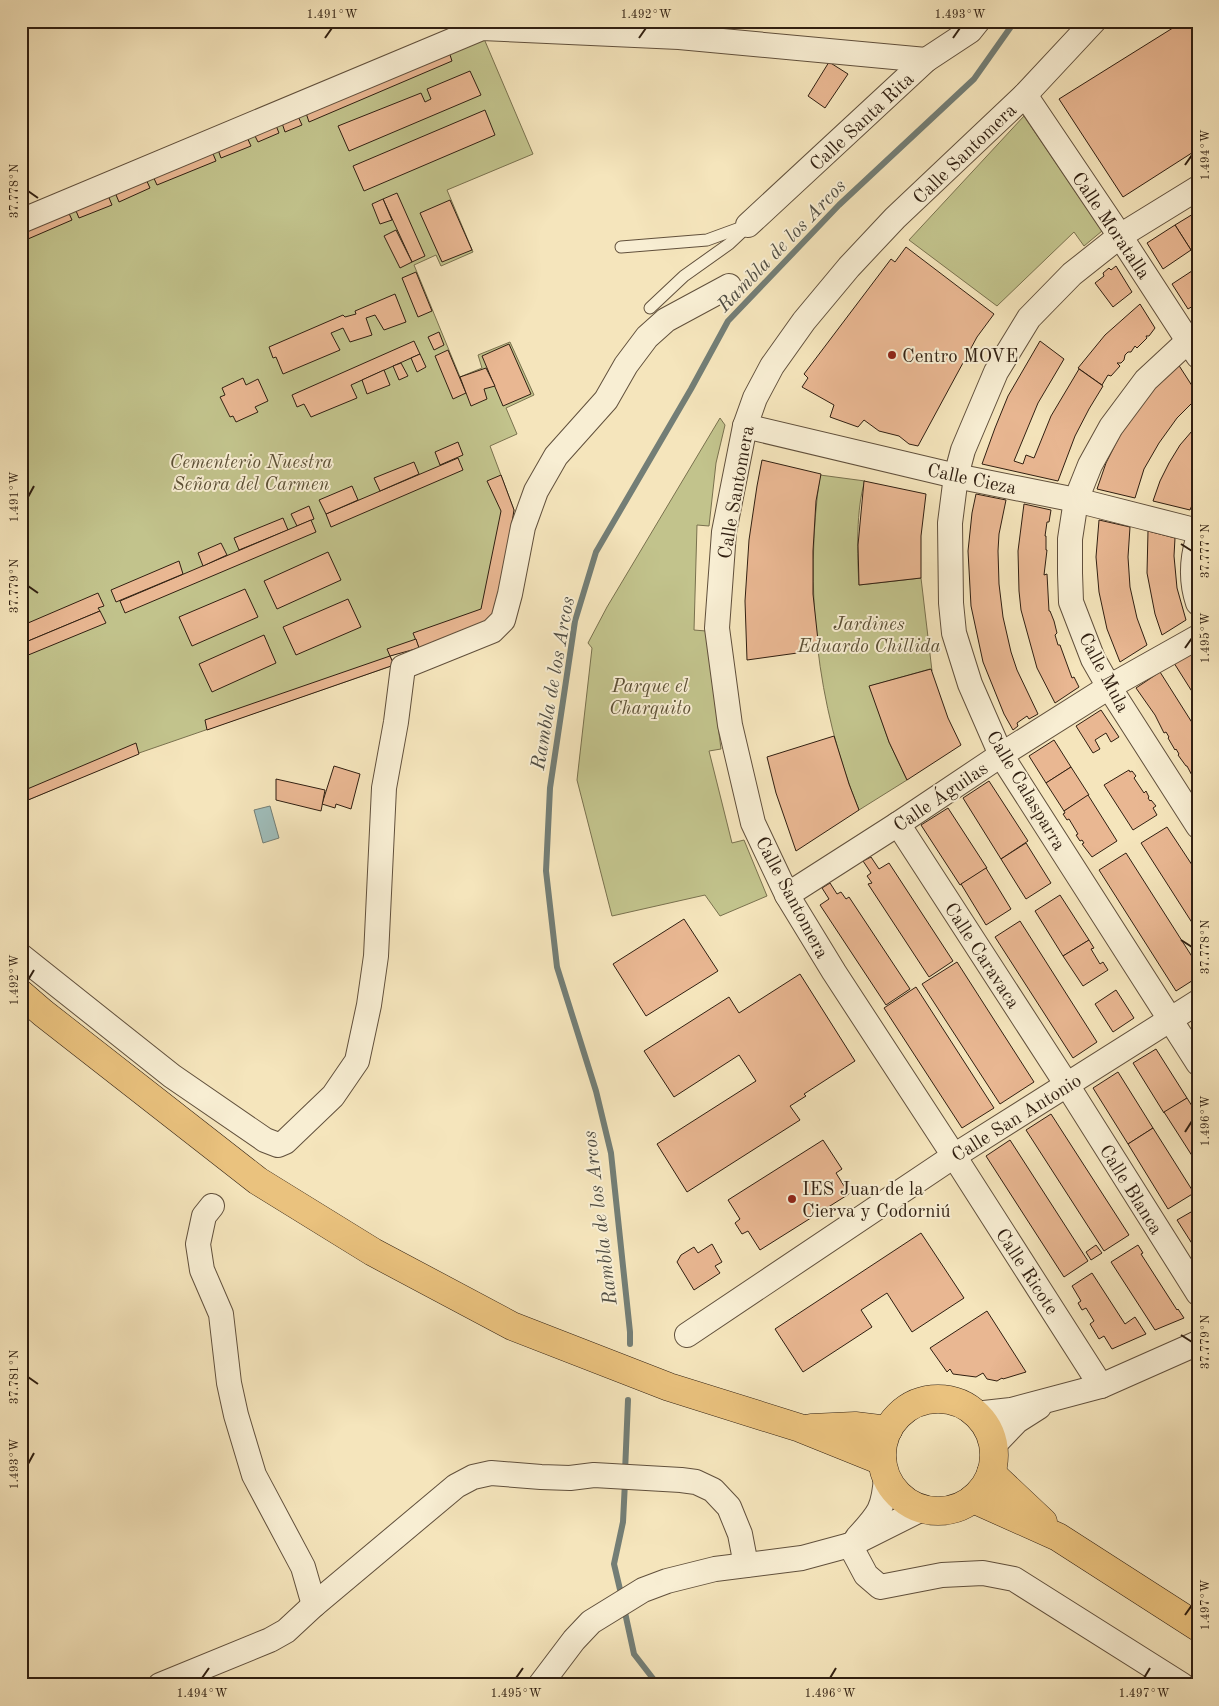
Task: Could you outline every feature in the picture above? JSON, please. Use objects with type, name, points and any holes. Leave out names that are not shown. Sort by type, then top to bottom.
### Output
[{"type":"main road","points":[[21,994],[42,1013],[258,1181],[373,1252],[512,1326],[669,1387],[800,1428],[884,1468]]},
{"type":"main road","points":[[940,1399],[956,1402],[975,1414],[989,1433],[993,1446],[994,1460],[991,1473],[984,1487],[973,1499],[957,1507],[940,1511],[922,1508],[907,1501],[895,1490],[884,1468],[882,1450],[888,1430],[897,1417],[910,1407],[924,1401],[940,1399]]},
{"type":"main road","points":[[800,1428],[855,1426],[888,1430]]},
{"type":"main road","points":[[991,1473],[1058,1537]]},
{"type":"main road","points":[[973,1499],[1058,1537],[1198,1627]]},
{"type":"street","name":"Calle Santa Rita","points":[[748,225],[926,60],[970,31],[978,21]]},
{"type":"street","name":"Calle Santomera","points":[[954,1156],[834,972],[787,895],[753,823],[730,725],[717,628],[724,532],[745,426],[755,398],[772,366],[804,321],[849,267],[895,218],[1025,95],[1094,21]]},
{"type":"street","points":[[21,221],[482,28],[679,37],[926,60]]},
{"type":"street","name":"Calle Moratalla","points":[[1025,95],[1194,344]]},
{"type":"street","name":"Calle Calasparra","points":[[1198,188],[1120,236],[1072,274],[1028,318],[996,372],[963,450],[956,476],[950,523],[951,603],[954,633],[970,684],[1001,755],[1198,1063]]},
{"type":"street","points":[[21,956],[172,1076],[265,1140],[278,1145],[284,1142],[333,1096],[357,1061],[370,1005],[376,956],[384,788],[396,722],[403,666],[492,631],[503,620],[523,527],[536,491],[556,456],[606,400],[626,365],[647,337],[666,320],[729,286]]},
{"type":"street","name":"Calle Mula","points":[[1194,344],[1146,380],[1111,427],[1090,465],[1076,500],[1070,539],[1071,602],[1093,659],[1198,826]]},
{"type":"street","name":"Calle Cieza","points":[[745,426],[956,476],[1076,500],[1198,531]]},
{"type":"street","points":[[1198,539],[1193,555],[1194,591],[1198,603]]},
{"type":"street","name":"Calle Águilas","points":[[787,895],[1109,687],[1198,637]]},
{"type":"street","name":"Calle Caravaca","points":[[898,824],[1067,1085]]},
{"type":"street","name":"Calle San Antonio","points":[[687,1335],[954,1156],[1198,1002]]},
{"type":"street","name":"Calle Blanca","points":[[1067,1085],[1198,1293]]},
{"type":"street","name":"Calle Ricote","points":[[954,1156],[1101,1386]]},
{"type":"street","points":[[212,1206],[204,1216],[198,1244],[202,1270],[221,1314],[229,1383],[236,1415],[254,1475],[303,1567],[314,1605]]},
{"type":"street","points":[[975,1414],[1011,1410],[1101,1386],[1198,1343]]},
{"type":"street","points":[[993,1446],[1017,1421],[1056,1397]]},
{"type":"street","points":[[850,1545],[875,1518],[884,1499],[884,1468]]},
{"type":"street","points":[[160,1685],[270,1640],[286,1631],[314,1605],[456,1486],[473,1477],[491,1473],[532,1477],[570,1478],[594,1476],[696,1482],[713,1490],[729,1507],[740,1534],[746,1565]]},
{"type":"street","points":[[540,1685],[574,1640],[591,1622],[643,1590],[667,1581],[715,1569],[802,1558],[850,1545],[922,1508]]},
{"type":"street","points":[[850,1545],[866,1575],[880,1586],[942,1575],[983,1573],[1014,1579],[1182,1685]]},
{"type":"lane","points":[[621,247],[707,240],[748,225]]},
{"type":"lane","points":[[650,308],[684,276],[729,244],[748,225]]},
{"type":"green space","name":"Cementerio Nuestra Señora del Carmen","points":[[482,34],[533,154],[447,190],[473,252],[441,266],[436,255],[414,265],[460,377],[482,368],[478,355],[510,342],[534,395],[506,408],[517,434],[490,446],[514,510],[497,615],[488,624],[390,656],[394,665],[139,753],[21,803],[21,229]]},
{"type":"green space","points":[[1024,116],[1102,231],[1084,246],[1074,232],[997,306],[909,240]]},
{"type":"green space","name":"Parque el Charquito","points":[[720,418],[725,425],[716,463],[709,526],[697,525],[694,630],[706,631],[721,749],[709,751],[732,843],[744,840],[767,896],[720,916],[705,895],[612,916],[577,780],[592,648],[588,643],[607,607]]},
{"type":"green space","name":"Jardines Eduardo Chillida","points":[[820,475],[865,481],[859,518],[859,585],[921,578],[932,671],[930,669],[870,686],[889,742],[907,780],[859,810],[844,770],[833,729],[817,645],[813,560],[815,517]]},
{"type":"water","points":[[270,806],[279,838],[263,843],[254,810]]},
{"type":"building","points":[[1184,21],[1198,21],[1198,149],[1123,197],[1059,99]]},
{"type":"building","points":[[448,49],[452,61],[309,122],[305,110]]},
{"type":"building","points":[[829,62],[848,74],[825,108],[808,96]]},
{"type":"building","points":[[470,71],[481,95],[349,151],[338,126],[421,93],[425,102],[431,99],[427,89]]},
{"type":"building","points":[[485,110],[495,135],[364,191],[353,166]]},
{"type":"building","points":[[297,114],[302,125],[285,132],[281,120]]},
{"type":"building","points":[[275,123],[279,133],[258,142],[253,132]]},
{"type":"building","points":[[246,135],[251,146],[221,158],[217,147]]},
{"type":"building","points":[[211,149],[216,161],[157,185],[152,174]]},
{"type":"building","points":[[145,177],[150,188],[119,202],[114,190]]},
{"type":"building","points":[[107,193],[112,205],[79,218],[74,206]]},
{"type":"building","points":[[397,193],[425,256],[412,262],[383,199]]},
{"type":"building","points":[[383,199],[392,220],[380,224],[372,204]]},
{"type":"building","points":[[450,200],[472,250],[442,262],[420,213]]},
{"type":"building","points":[[67,209],[72,220],[21,242],[21,229]]},
{"type":"building","points":[[1198,211],[1198,246],[1191,250],[1175,225]]},
{"type":"building","points":[[1175,225],[1191,250],[1163,269],[1147,243]]},
{"type":"building","points":[[396,230],[412,262],[400,268],[384,236]]},
{"type":"building","name":"Centro MOVE","points":[[906,247],[994,314],[977,337],[918,446],[909,444],[899,436],[879,431],[864,420],[858,427],[830,417],[834,405],[802,387],[808,378],[804,374],[891,259],[895,262]]},
{"type":"building","points":[[1116,266],[1132,292],[1113,307],[1095,283],[1104,276],[1103,273],[1109,268],[1111,270]]},
{"type":"building","points":[[1198,267],[1198,303],[1188,309],[1172,284]]},
{"type":"building","points":[[416,272],[432,311],[418,317],[402,278]]},
{"type":"building","points":[[395,294],[406,322],[384,330],[375,315],[366,318],[372,335],[350,342],[343,328],[331,333],[340,350],[283,374],[276,357],[273,358],[269,347],[343,315],[345,317],[356,314],[355,311]]},
{"type":"building","points":[[1140,304],[1155,328],[1137,348],[1135,346],[1131,352],[1125,355],[1121,363],[1117,363],[1120,366],[1111,376],[1108,375],[1102,385],[1078,368],[1105,335]]},
{"type":"building","points":[[439,332],[444,345],[434,350],[428,337]]},
{"type":"building","points":[[414,341],[420,354],[351,385],[357,398],[311,417],[304,404],[297,407],[292,395]]},
{"type":"building","points":[[1040,341],[1064,359],[1038,403],[1014,461],[1023,464],[1026,455],[1034,458],[1051,416],[1079,369],[1103,386],[1075,436],[1058,481],[982,464],[1008,396]]},
{"type":"building","points":[[509,344],[531,394],[503,406],[482,356]]},
{"type":"building","points":[[448,350],[466,393],[453,399],[435,356]]},
{"type":"building","points":[[420,354],[426,367],[417,372],[411,358]]},
{"type":"building","points":[[401,363],[408,376],[399,380],[393,366]]},
{"type":"building","points":[[1178,364],[1198,397],[1177,418],[1159,443],[1144,469],[1135,498],[1097,489],[1106,463],[1119,437],[1145,398]]},
{"type":"building","points":[[486,368],[495,386],[484,389],[487,399],[471,406],[460,377]]},
{"type":"building","points":[[384,370],[390,385],[367,394],[362,380]]},
{"type":"building","points":[[243,378],[246,385],[258,379],[268,401],[255,407],[258,412],[236,422],[233,416],[230,417],[220,397],[225,395],[222,388]]},
{"type":"building","points":[[1198,424],[1198,491],[1190,510],[1153,501],[1169,463],[1180,445]]},
{"type":"building","points":[[458,442],[463,455],[440,465],[435,452]]},
{"type":"building","points":[[458,458],[463,470],[331,527],[326,514]]},
{"type":"building","points":[[762,460],[821,474],[816,501],[813,551],[813,594],[819,650],[747,660],[745,601],[749,540]]},
{"type":"building","points":[[414,462],[419,474],[380,491],[374,478]]},
{"type":"building","points":[[501,475],[514,510],[497,615],[488,624],[419,648],[413,633],[481,609],[501,511],[487,481]]},
{"type":"building","points":[[864,481],[926,494],[921,536],[921,578],[859,585],[858,545]]},
{"type":"building","points":[[352,486],[358,500],[326,514],[319,500]]},
{"type":"building","points":[[976,494],[1006,500],[999,534],[998,551],[1003,617],[1017,670],[1038,714],[1029,719],[1027,716],[1017,723],[1018,726],[1013,730],[1004,714],[983,662],[971,606],[968,551]]},
{"type":"building","points":[[1024,504],[1051,510],[1045,536],[1047,550],[1044,575],[1047,574],[1049,611],[1054,621],[1058,645],[1060,645],[1072,678],[1074,677],[1079,687],[1055,703],[1037,668],[1021,610],[1018,551]]},
{"type":"building","points":[[309,506],[314,519],[297,526],[291,514]]},
{"type":"building","points":[[283,518],[288,530],[239,550],[234,538]]},
{"type":"building","points":[[311,520],[316,532],[125,613],[120,601]]},
{"type":"building","points":[[1099,520],[1130,527],[1128,557],[1130,587],[1137,618],[1147,645],[1120,662],[1107,629],[1099,592],[1096,557]]},
{"type":"building","points":[[1148,531],[1175,538],[1174,556],[1177,588],[1186,620],[1162,635],[1155,614],[1147,573]]},
{"type":"building","points":[[221,543],[227,555],[203,566],[198,553]]},
{"type":"building","points":[[328,552],[341,580],[277,609],[264,581]]},
{"type":"building","points":[[179,561],[183,574],[116,602],[111,590]]},
{"type":"building","points":[[245,589],[258,617],[192,646],[179,617]]},
{"type":"building","points":[[98,593],[104,606],[98,608],[100,611],[21,644],[21,626]]},
{"type":"building","points":[[348,599],[361,627],[296,655],[283,627]]},
{"type":"building","points":[[100,611],[106,623],[21,658],[21,644]]},
{"type":"building","points":[[264,635],[276,663],[212,692],[199,664]]},
{"type":"building","points":[[416,639],[419,648],[390,656],[387,649]]},
{"type":"building","points":[[1198,648],[1198,701],[1174,663]]},
{"type":"building","points":[[390,656],[394,665],[207,730],[205,720]]},
{"type":"building","points":[[931,669],[948,718],[961,745],[907,780],[889,742],[869,686]]},
{"type":"building","points":[[1160,672],[1198,732],[1198,783],[1196,783],[1166,732],[1164,733],[1155,715],[1136,688]]},
{"type":"building","points":[[1101,710],[1119,737],[1111,742],[1106,733],[1095,740],[1100,749],[1093,753],[1076,726]]},
{"type":"building","points":[[834,736],[859,810],[796,851],[776,793],[767,757]]},
{"type":"building","points":[[1054,740],[1071,767],[1046,783],[1029,756]]},
{"type":"building","points":[[136,743],[139,754],[28,800],[25,790]]},
{"type":"building","points":[[334,766],[360,774],[351,809],[336,804],[335,808],[322,804]]},
{"type":"building","points":[[1071,767],[1089,795],[1064,811],[1046,783]]},
{"type":"building","points":[[1129,770],[1136,776],[1134,778],[1144,793],[1146,791],[1150,801],[1156,806],[1153,808],[1157,815],[1133,830],[1104,785]]},
{"type":"building","points":[[276,779],[325,790],[321,811],[276,800]]},
{"type":"building","points":[[989,781],[1028,841],[1001,859],[963,798]]},
{"type":"building","points":[[1088,795],[1117,841],[1092,857],[1082,844],[1084,843],[1082,840],[1080,841],[1076,835],[1078,834],[1069,819],[1067,820],[1063,814],[1065,813],[1064,811]]},
{"type":"building","points":[[948,808],[987,868],[960,885],[921,825]]},
{"type":"building","points":[[1167,827],[1198,874],[1198,932],[1141,843]]},
{"type":"building","points":[[1026,843],[1051,883],[1026,899],[1001,859]]},
{"type":"building","points":[[1126,853],[1198,966],[1198,977],[1176,991],[1099,870]]},
{"type":"building","points":[[871,857],[879,869],[889,863],[953,961],[929,977],[868,884],[872,883],[867,876],[871,873],[863,861]]},
{"type":"building","points":[[986,868],[1011,909],[986,925],[961,884]]},
{"type":"building","points":[[830,883],[837,894],[841,892],[846,899],[849,897],[910,989],[886,1005],[820,905],[829,899],[822,888]]},
{"type":"building","points":[[1060,895],[1089,940],[1063,956],[1035,911]]},
{"type":"building","points":[[684,919],[718,971],[646,1016],[613,964]]},
{"type":"building","points":[[1020,921],[1097,1042],[1073,1058],[995,937]]},
{"type":"building","points":[[1089,940],[1094,948],[1091,949],[1100,964],[1103,962],[1108,970],[1083,986],[1063,956]]},
{"type":"building","points":[[957,962],[1034,1082],[1000,1104],[922,984]]},
{"type":"building","points":[[800,974],[855,1061],[804,1094],[806,1096],[790,1106],[800,1120],[687,1192],[657,1144],[756,1081],[739,1055],[674,1097],[644,1051],[729,997],[739,1013]]},
{"type":"building","points":[[916,987],[994,1108],[962,1128],[884,1008]]},
{"type":"building","points":[[1116,990],[1134,1018],[1113,1032],[1095,1004]]},
{"type":"building","points":[[1156,1049],[1187,1098],[1164,1113],[1133,1063]]},
{"type":"building","points":[[1118,1072],[1153,1128],[1128,1144],[1093,1088]]},
{"type":"building","points":[[1187,1098],[1192,1106],[1195,1104],[1198,1109],[1198,1165],[1164,1112]]},
{"type":"building","points":[[1051,1114],[1129,1235],[1104,1251],[1026,1130]]},
{"type":"building","points":[[1153,1128],[1194,1193],[1168,1209],[1128,1144]]},
{"type":"building","points":[[823,1140],[842,1169],[836,1173],[849,1194],[760,1250],[748,1231],[742,1234],[735,1223],[740,1219],[728,1200]]},
{"type":"building","points":[[1010,1140],[1088,1261],[1064,1277],[986,1156]]},
{"type":"building","points":[[1198,1208],[1198,1253],[1177,1220]]},
{"type":"building","points":[[921,1233],[964,1298],[912,1332],[887,1293],[861,1310],[872,1327],[803,1372],[775,1329]]},
{"type":"building","points":[[712,1244],[722,1262],[715,1266],[720,1273],[694,1290],[677,1262],[681,1255],[694,1247],[698,1253]]},
{"type":"building","points":[[1096,1245],[1102,1253],[1091,1260],[1086,1252]]},
{"type":"building","points":[[1138,1245],[1143,1253],[1141,1254],[1184,1318],[1155,1330],[1111,1262]]},
{"type":"building","points":[[1092,1273],[1125,1324],[1135,1317],[1146,1334],[1112,1349],[1104,1336],[1099,1339],[1090,1324],[1094,1321],[1086,1308],[1082,1310],[1078,1303],[1081,1301],[1072,1286]]},
{"type":"building","points":[[987,1311],[1026,1372],[997,1381],[987,1379],[983,1373],[976,1377],[953,1374],[950,1369],[947,1372],[930,1348]]},
{"type":"waterway","name":"Rambla de los Arcos","points":[[630,1344],[611,1153],[596,1091],[557,967],[546,871],[550,788],[575,621],[596,552],[691,389],[728,321],[839,205],[974,79],[1015,21]]},
{"type":"waterway","name":"Rambla de los Arcos","points":[[625,1472],[628,1400]]},
{"type":"waterway","name":"Rambla de los Arcos","points":[[622,1598],[614,1564],[623,1522],[625,1482]]},
{"type":"waterway","name":"Rambla de los Arcos","points":[[624,1608],[634,1654],[658,1685]]},
{"type":"place","name":"Centro MOVE","points":[[892,355]]},
{"type":"place","name":"IES Juan de la Cierva y Codorniú","points":[[792,1199]]}]
